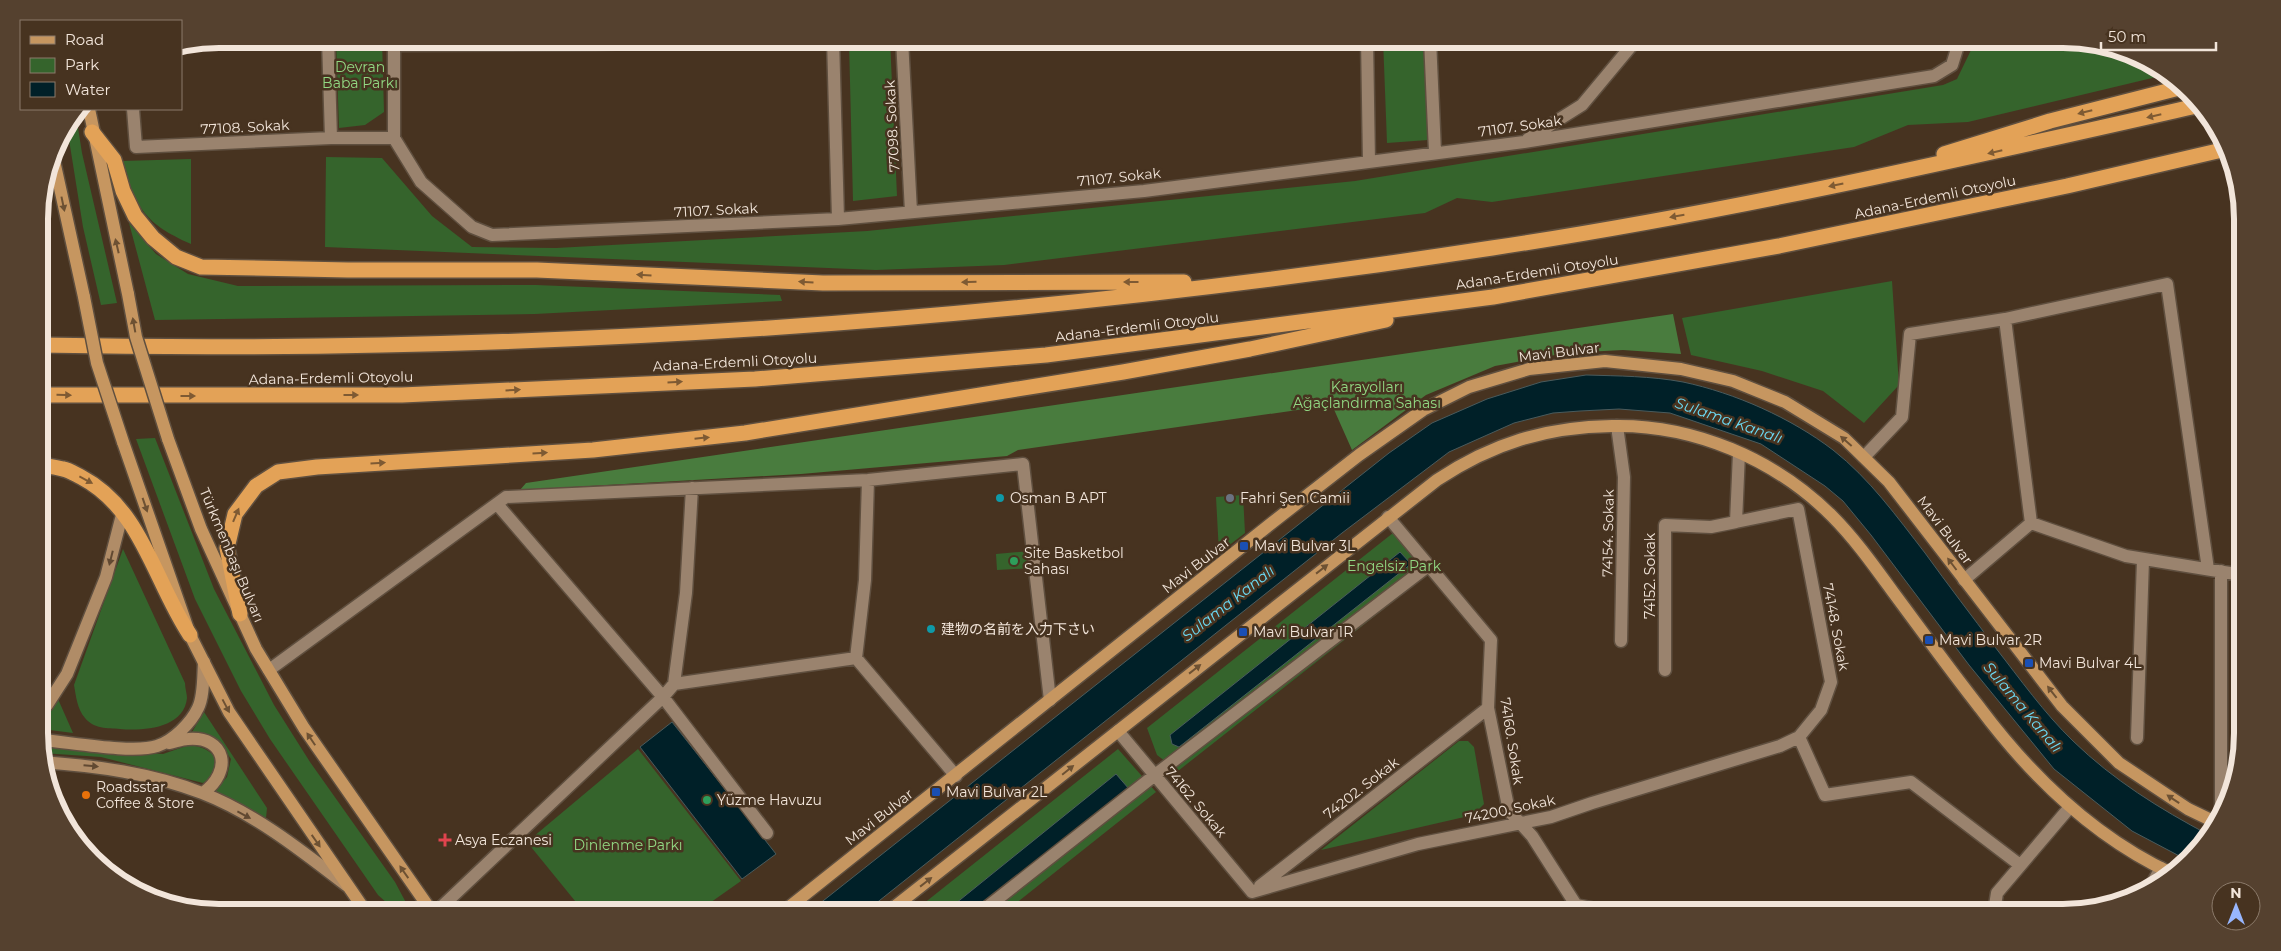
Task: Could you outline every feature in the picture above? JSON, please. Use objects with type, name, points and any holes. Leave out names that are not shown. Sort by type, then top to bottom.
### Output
[{"type":"highway","points":[[1866,179],[2050,121],[2174,89]]},
{"type":"highway","points":[[48,345],[206,348],[476,343],[742,331],[1024,309],[1250,282],[1495,248],[1698,212],[1866,179],[2192,107]]},
{"type":"highway","points":[[92,132],[114,160],[124,191],[135,216],[153,238],[176,257],[201,267],[348,270],[537,270],[823,283],[1250,282]]},
{"type":"highway","name":"Adana-Erdemli Otoyolu","points":[[48,395],[402,394],[755,379],[1046,355],[1493,297],[1779,246],[2067,186],[2219,151]]},
{"type":"highway","points":[[240,614],[227,548],[235,514],[256,486],[278,472],[317,467],[593,450],[746,433],[1153,367],[1260,347],[1493,297]]},
{"type":"highway","points":[[48,467],[64,469],[94,484],[123,511],[160,575],[181,621],[190,635]]},
{"type":"main road","name":"Türkmenbaşı Bulvarı","points":[[89,110],[92,132],[136,337],[168,439],[201,529],[240,614],[269,670],[309,736],[426,904]]},
{"type":"main road","points":[[54,171],[97,362],[190,635],[229,712],[360,904]]},
{"type":"main road","name":"Mavi Bulvar","points":[[793,904],[1360,455],[1423,410],[1477,384],[1529,369],[1605,361],[1682,369],[1733,381],[1785,402],[1844,438],[1889,482],[2062,706],[2119,763],[2188,809],[2210,819]]},
{"type":"main road","points":[[899,904],[1437,480],[1463,463],[1524,437],[1562,429],[1617,426],[1654,428],[1689,435],[1719,444],[1759,462],[1794,484],[1833,517],[1862,549],[1981,710],[2028,766],[2070,807],[2123,846],[2165,870]]},
{"type":"main road","points":[[48,703],[71,665],[106,577],[123,511]]},
{"type":"main road","points":[[158,746],[176,735],[189,723],[199,706],[204,662]]},
{"type":"main road","points":[[48,741],[138,749],[188,738],[206,741],[218,750],[223,762],[220,776],[215,785],[204,793]]},
{"type":"main road","points":[[50,763],[98,766],[172,783],[204,793],[266,826],[347,885]]},
{"type":"street","points":[[328,48],[331,138]]},
{"type":"street","points":[[394,48],[394,138]]},
{"type":"street","points":[[832,48],[838,220]]},
{"type":"street","name":"77098. Sokak","points":[[902,48],[911,212]]},
{"type":"street","points":[[1367,48],[1369,162]]},
{"type":"street","points":[[1430,48],[1435,152]]},
{"type":"street","points":[[1524,142],[1582,105],[1630,48]]},
{"type":"street","name":"71107. Sokak","points":[[394,138],[421,182],[472,227],[492,236],[838,220],[1144,190],[1524,142],[1934,76],[1952,64],[1957,48]]},
{"type":"street","name":"77108. Sokak","points":[[133,110],[136,147],[331,138],[394,138]]},
{"type":"street","points":[[1864,457],[1902,417],[1910,334],[2005,319],[2167,284],[2208,569]]},
{"type":"street","points":[[2005,319],[2031,523]]},
{"type":"street","name":"74154. Sokak","points":[[1617,426],[1624,476],[1621,641]]},
{"type":"street","points":[[1736,522],[1739,454]]},
{"type":"street","points":[[269,670],[506,497],[868,480],[1023,464],[1050,700]]},
{"type":"street","points":[[868,480],[865,580],[856,658],[956,776]]},
{"type":"street","points":[[445,904],[663,697],[674,684],[686,593],[692,488]]},
{"type":"street","points":[[497,504],[663,697],[767,833]]},
{"type":"street","name":"74148. Sokak","points":[[1736,522],[1798,509],[1831,682],[1821,710],[1799,738]]},
{"type":"street","name":"74160. Sokak","points":[[1388,518],[1491,640],[1488,708],[1509,811],[1532,836],[1572,903]]},
{"type":"street","name":"74152. Sokak","points":[[1665,670],[1665,525],[1711,527],[1736,522]]},
{"type":"street","points":[[2031,523],[2126,556],[2234,573]]},
{"type":"street","points":[[1964,580],[2031,523]]},
{"type":"street","points":[[2138,738],[2143,560]]},
{"type":"street","points":[[992,904],[1155,775],[1428,566]]},
{"type":"street","points":[[2221,571],[2221,795]]},
{"type":"street","points":[[674,684],[856,658]]},
{"type":"street","name":"74202. Sokak","points":[[1252,892],[1488,708]]},
{"type":"street","name":"74162. Sokak","points":[[1118,731],[1252,892]]},
{"type":"street","points":[[1799,738],[1825,795],[1911,782],[2020,865]]},
{"type":"street","name":"74200. Sokak","points":[[1252,892],[1418,844],[1551,817],[1780,746],[1799,738]]},
{"type":"street","points":[[1995,903],[1997,893],[2070,807]]},
{"type":"green space","name":"Devran Baba Parkı","points":[[336,48],[382,48],[384,112],[365,125],[339,128]]},
{"type":"green space","points":[[849,48],[890,48],[897,196],[853,201]]},
{"type":"green space","points":[[1383,48],[1423,48],[1428,140],[1387,143]]},
{"type":"green space","points":[[1972,48],[2085,49],[2107,53],[2148,70],[2158,77],[1968,122],[1908,125],[1854,147],[1492,202],[1457,198],[1425,213],[1004,265],[876,270],[325,247],[326,157],[382,158],[432,216],[472,247],[556,248],[867,231],[1355,181],[1943,85],[1957,79]]},
{"type":"green space","points":[[77,122],[82,153],[117,303],[101,305],[83,227],[68,136]]},
{"type":"green space","points":[[191,159],[191,244],[162,229],[144,213],[132,191],[122,161]]},
{"type":"green space","points":[[129,223],[156,254],[188,274],[238,286],[536,285],[780,295],[782,301],[535,314],[155,320]]},
{"type":"green space","points":[[1892,281],[1899,385],[1864,423],[1823,391],[1762,371],[1691,355],[1682,318]]},
{"type":"green space","name":"Karayolları Ağaçlandırma Sahası","points":[[1673,314],[1681,354],[1623,350],[1566,353],[1495,366],[1426,395],[1352,450],[1332,405],[1018,450],[1007,456],[801,474],[520,490],[526,483]]},
{"type":"green space","points":[[155,438],[214,589],[274,705],[310,762],[395,882],[407,904],[388,904],[378,895],[270,739],[241,691],[195,599],[136,439]]},
{"type":"green space","points":[[1243,495],[1245,533],[1219,553],[1216,497]]},
{"type":"green space","name":"Engelsiz Park","points":[[1398,529],[1437,567],[1178,771],[1157,755],[1147,728]]},
{"type":"green space","points":[[123,549],[185,683],[187,698],[184,708],[170,722],[161,726],[129,730],[101,727],[89,722],[80,711],[74,685]]},
{"type":"green space","name":"Site Basketbol Sahası","points":[[1031,551],[1033,568],[997,570],[996,554]]},
{"type":"green space","points":[[58,699],[73,733],[48,730],[48,711]]},
{"type":"green space","points":[[204,712],[267,808],[266,818],[213,792],[227,777],[231,759],[220,742],[212,736],[192,732]]},
{"type":"green space","points":[[1459,741],[1468,741],[1474,747],[1484,804],[1473,815],[1321,850]]},
{"type":"green space","points":[[189,745],[206,750],[219,762],[215,776],[203,783],[101,757],[49,753],[49,746],[163,754]]},
{"type":"green space","name":"Dinlenme Parkı","points":[[638,749],[741,881],[709,904],[577,904],[527,842]]},
{"type":"green space","points":[[1118,749],[1156,792],[1016,904],[924,904]]},
{"type":"water","name":"Sulama Kanalı","points":[[1586,375],[1683,382],[1722,393],[1762,408],[1817,438],[1859,473],[1893,512],[1995,647],[2062,730],[2088,755],[2121,781],[2155,804],[2202,831],[2198,837],[2180,856],[2132,831],[2054,769],[1969,665],[1871,535],[1843,501],[1825,486],[1761,444],[1670,413],[1619,409],[1553,413],[1514,423],[1449,452],[1342,533],[876,904],[820,904],[1389,453],[1432,423],[1487,399],[1541,382]]},
{"type":"water","points":[[1400,552],[1411,564],[1179,747],[1172,744],[1170,735]]},
{"type":"water","name":"Yüzme Havuzu","points":[[672,722],[776,854],[742,879],[640,747]]},
{"type":"water","points":[[1116,774],[1129,789],[984,904],[955,904]]},
{"type":"place","name":"Osman B APT","points":[[1000,498]]},
{"type":"place","name":"Fahri Şen Camii","points":[[1230,498]]},
{"type":"place","name":"Mavi Bulvar 3L","points":[[1244,546]]},
{"type":"place","name":"Site Basketbol Sahası","points":[[1014,561]]},
{"type":"place","name":"建物の名前を入力下さい","points":[[931,629]]},
{"type":"place","name":"Mavi Bulvar 1R","points":[[1243,632]]},
{"type":"place","name":"Mavi Bulvar 2R","points":[[1929,640]]},
{"type":"place","name":"Mavi Bulvar 4L","points":[[2029,663]]},
{"type":"place","name":"Mavi Bulvar 2L","points":[[936,792]]},
{"type":"place","name":"Roadsstar Coffee & Store","points":[[86,795]]},
{"type":"place","name":"Yüzme Havuzu","points":[[707,800]]},
{"type":"place","name":"Asya Eczanesi","points":[[445,840]]}]
